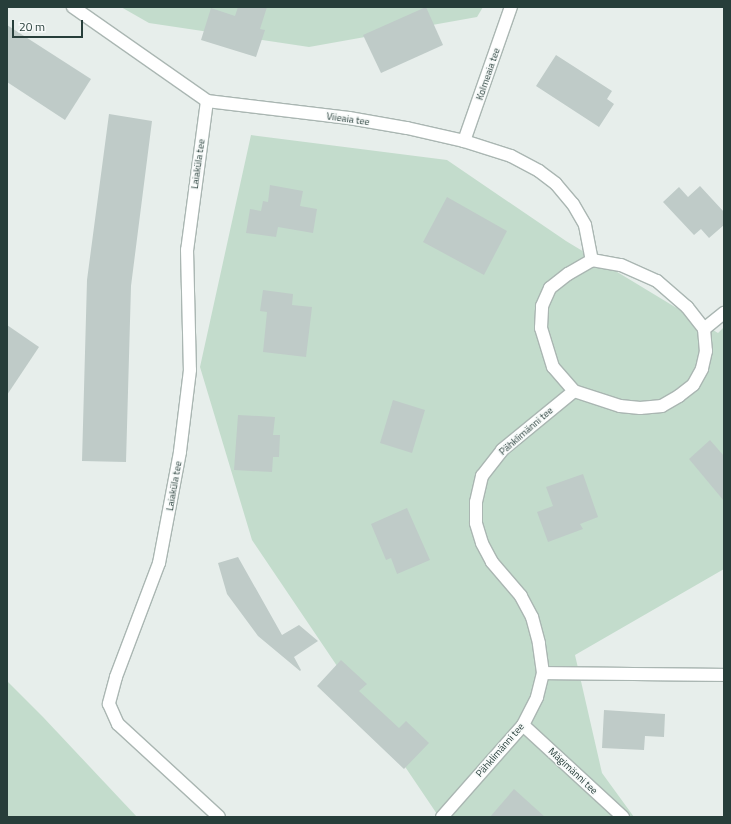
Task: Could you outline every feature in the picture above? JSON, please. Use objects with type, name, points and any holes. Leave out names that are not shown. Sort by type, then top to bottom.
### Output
[{"type":"street","name":"Viieaia tee","points":[[73,7],[207,101],[349,118],[407,128],[464,141],[511,156],[539,171],[556,184],[573,204],[585,225],[592,260]]},
{"type":"street","name":"Kolmeaia tee","points":[[464,141],[512,7]]},
{"type":"street","name":"Laiaküla tee","points":[[207,101],[187,250],[190,370],[180,452],[159,563],[116,677],[110,704],[118,724],[219,817]]},
{"type":"street","points":[[592,260],[621,265],[657,281],[687,307],[704,329],[706,351],[702,369],[693,385],[679,396],[662,406],[640,408],[620,406],[574,391],[553,367],[541,328],[542,306],[550,288],[568,274],[592,260]]},
{"type":"street","points":[[704,329],[724,313]]},
{"type":"street","name":"Pähklimänni tee","points":[[442,817],[524,725],[537,697],[543,673],[539,643],[532,617],[521,596],[492,562],[482,543],[476,523],[476,502],[482,476],[502,450],[574,391]]},
{"type":"street","points":[[543,673],[724,676]]},
{"type":"street","name":"Mägimänni tee","points":[[524,725],[623,817]]},
{"type":"green space","points":[[121,7],[483,7],[477,17],[309,47],[149,23]]},
{"type":"green space","points":[[251,135],[447,160],[566,241],[718,333],[724,327],[724,569],[575,655],[602,773],[634,817],[439,817],[252,540],[200,367]]},
{"type":"green space","points":[[7,681],[43,717],[137,817],[7,817]]},
{"type":"building","points":[[238,7],[267,7],[260,29],[265,30],[256,57],[201,40],[211,8],[235,16]]},
{"type":"building","points":[[426,7],[443,45],[381,73],[363,35]]},
{"type":"building","points":[[7,25],[91,79],[65,120],[7,82]]},
{"type":"building","points":[[556,55],[612,91],[607,99],[614,104],[599,127],[536,86]]},
{"type":"building","points":[[109,114],[152,121],[131,286],[126,462],[82,461],[87,280]]},
{"type":"building","points":[[270,185],[303,191],[300,206],[317,209],[313,233],[278,227],[276,237],[246,233],[250,209],[261,211],[263,201],[268,202]]},
{"type":"building","points":[[700,186],[724,212],[724,225],[709,238],[701,229],[694,235],[663,202],[679,187],[688,197]]},
{"type":"building","points":[[447,197],[507,231],[484,275],[423,242]]},
{"type":"building","points":[[263,290],[293,294],[292,305],[312,307],[306,357],[263,352],[267,312],[260,311]]},
{"type":"building","points":[[7,325],[39,347],[7,395]]},
{"type":"building","points":[[393,400],[425,410],[412,453],[380,443]]},
{"type":"building","points":[[238,415],[275,417],[273,435],[280,435],[279,457],[273,457],[272,472],[234,470]]},
{"type":"building","points":[[710,440],[724,456],[724,501],[689,459]]},
{"type":"building","points":[[583,474],[598,517],[580,524],[583,529],[548,542],[537,512],[553,506],[546,487]]},
{"type":"building","points":[[407,508],[430,560],[397,574],[391,558],[386,560],[371,524]]},
{"type":"building","points":[[238,557],[282,635],[299,625],[318,641],[294,657],[301,670],[300,671],[258,636],[227,594],[218,563]]},
{"type":"building","points":[[341,660],[367,684],[359,691],[399,728],[406,721],[429,743],[404,769],[317,686]]},
{"type":"building","points":[[604,710],[665,714],[664,737],[645,736],[644,750],[602,748]]},
{"type":"building","points":[[514,789],[545,817],[490,817]]}]
